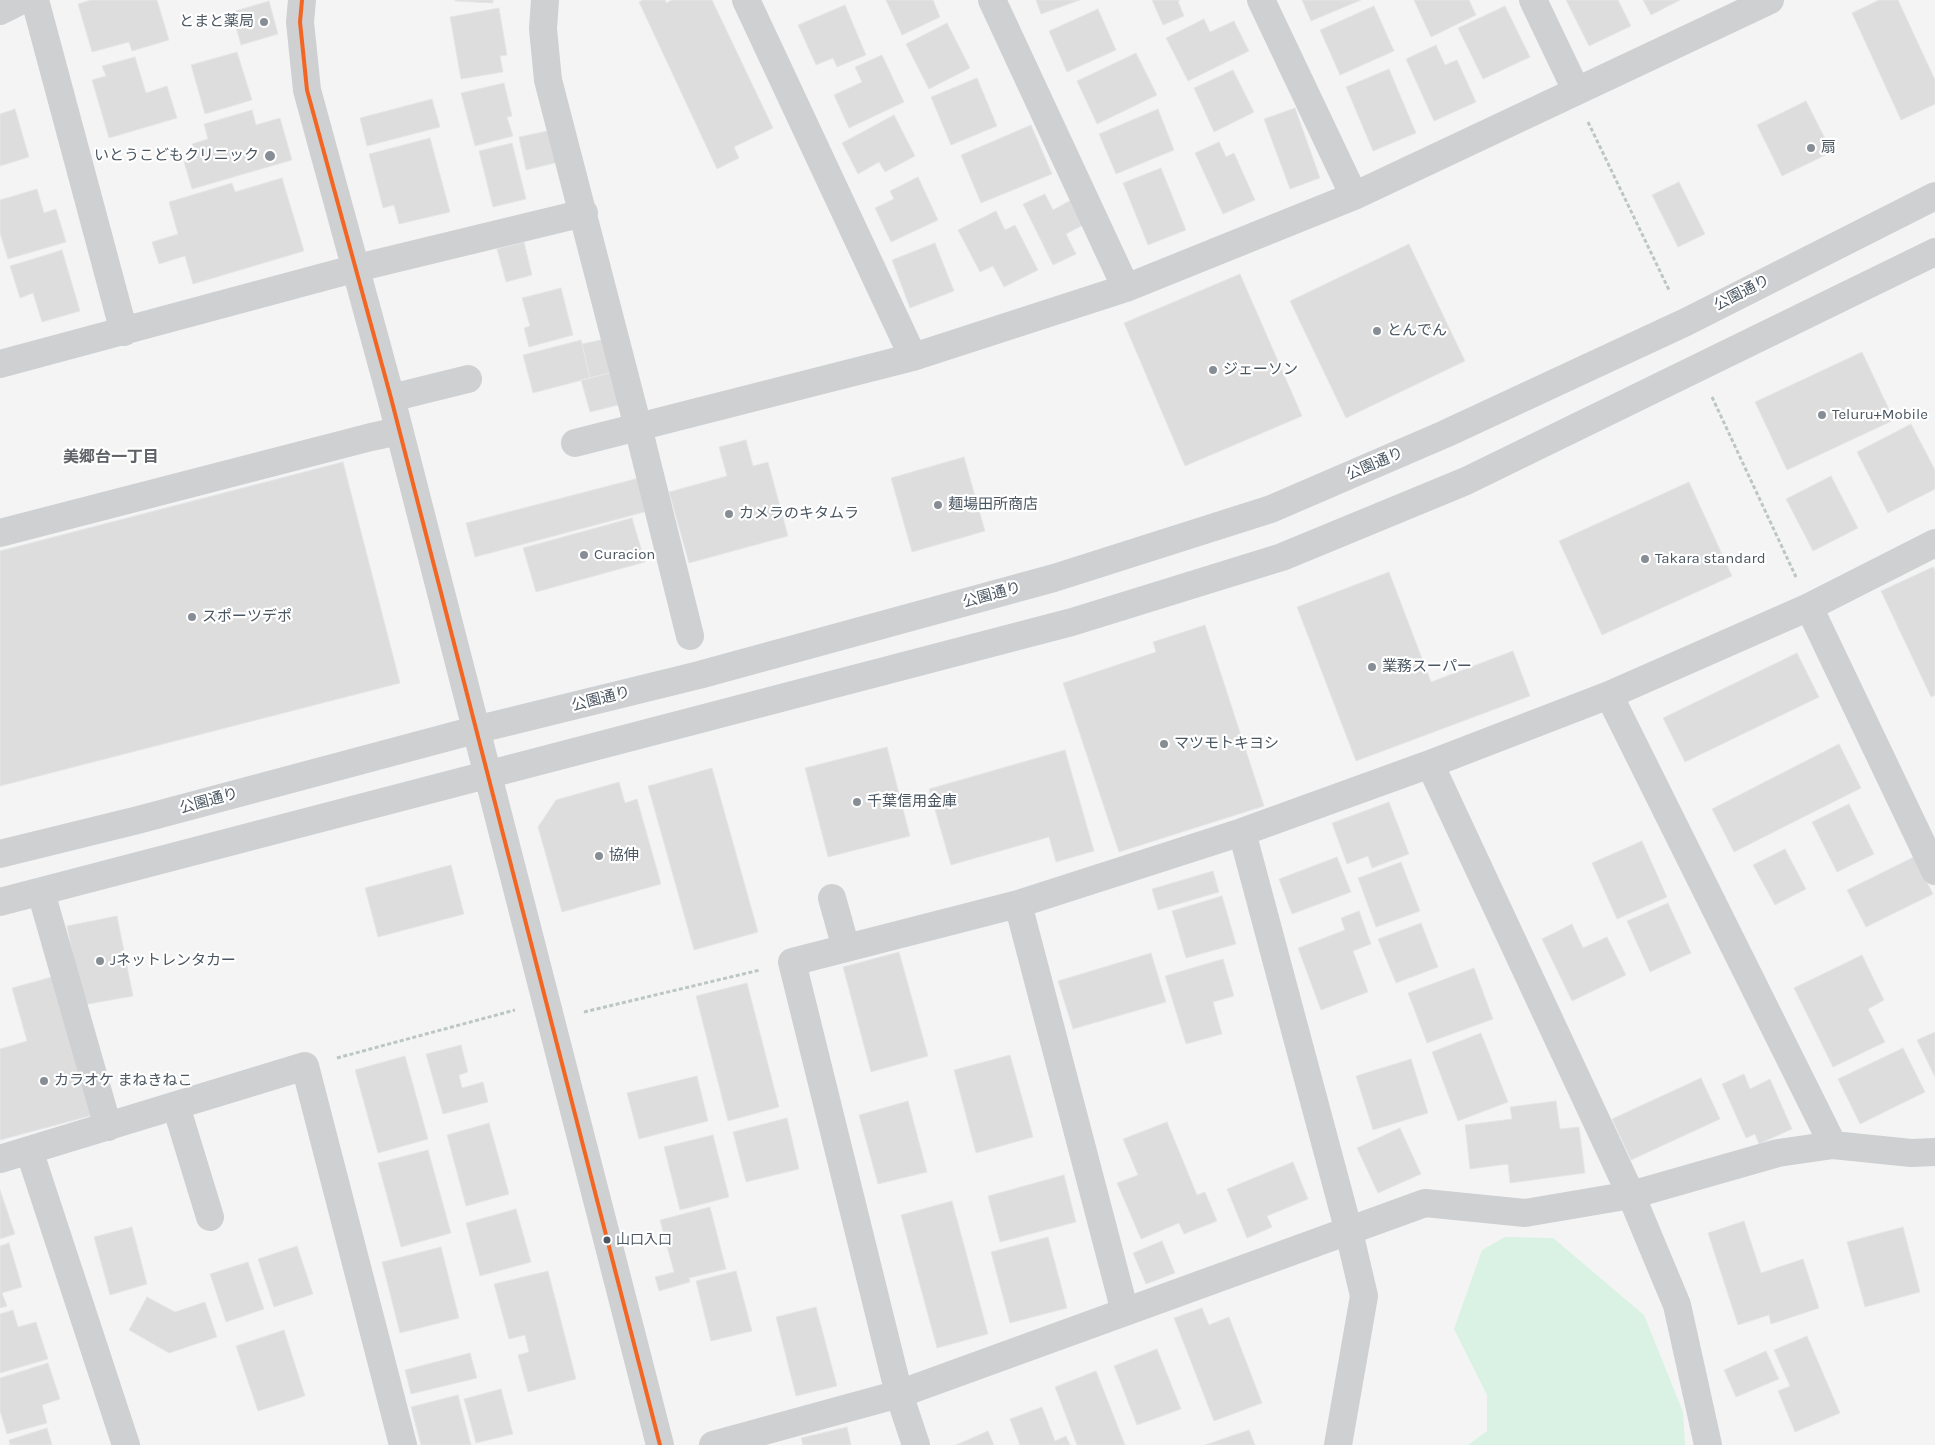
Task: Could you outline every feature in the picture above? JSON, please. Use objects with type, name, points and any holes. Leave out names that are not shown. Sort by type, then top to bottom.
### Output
[{"type":"street","points":[[0,11],[22,0]]},
{"type":"street","points":[[35,0],[124,332]]},
{"type":"street","points":[[302,0],[300,22],[307,90],[391,398],[660,1445]]},
{"type":"street","points":[[545,0],[544,29],[548,80],[584,213],[690,636]]},
{"type":"street","points":[[746,0],[913,357]]},
{"type":"street","points":[[992,0],[1126,288]]},
{"type":"street","points":[[1261,0],[1354,196]]},
{"type":"street","points":[[1533,0],[1574,91]]},
{"type":"street","points":[[575,443],[913,357],[1126,288],[1354,196],[1770,0]]},
{"type":"street","name":"公園通り","points":[[0,854],[138,820],[475,730],[699,675],[1054,578],[1270,510],[1446,434],[1686,322],[1935,196]]},
{"type":"street","points":[[0,364],[357,268],[584,213]]},
{"type":"street","points":[[0,902],[1072,622],[1282,557],[1466,481],[1935,252]]},
{"type":"street","points":[[391,398],[468,379]]},
{"type":"street","points":[[0,532],[371,437],[399,432]]},
{"type":"street","points":[[916,1445],[899,1394],[792,962],[1018,904],[1242,832],[1430,764],[1609,695],[1809,607],[1935,543]]},
{"type":"street","points":[[1809,607],[1935,871]]},
{"type":"street","points":[[1609,695],[1833,1145]]},
{"type":"street","points":[[1430,764],[1631,1195],[1677,1305],[1708,1445]]},
{"type":"street","points":[[1242,832],[1349,1232],[1364,1296],[1338,1445]]},
{"type":"street","points":[[41,892],[108,1127]]},
{"type":"street","points":[[832,898],[846,948]]},
{"type":"street","points":[[1018,904],[1126,1312]]},
{"type":"street","points":[[0,1159],[305,1066],[402,1445]]},
{"type":"street","points":[[176,1106],[210,1216]]},
{"type":"street","points":[[713,1445],[899,1394],[1425,1203],[1525,1212],[1631,1195],[1778,1153],[1833,1145],[1911,1153],[1935,1152]]},
{"type":"street","points":[[30,1150],[126,1445]]},
{"type":"path","points":[[1574,91],[1671,295]]},
{"type":"path","points":[[1711,394],[1809,607]]},
{"type":"path","points":[[580,1013],[792,962]]},
{"type":"path","points":[[305,1066],[520,1009]]},
{"type":"green space","points":[[1505,1237],[1553,1238],[1644,1315],[1683,1412],[1685,1445],[1468,1445],[1487,1431],[1487,1395],[1454,1329],[1482,1250]]},
{"type":"building","points":[[91,0],[157,0],[169,40],[132,51],[129,42],[92,52],[78,4]]},
{"type":"building","points":[[493,0],[493,3],[455,1]]},
{"type":"building","points":[[643,0],[665,0],[666,3],[672,0],[712,0],[773,128],[734,147],[739,158],[717,169],[639,2]]},
{"type":"building","points":[[886,0],[933,0],[940,17],[902,35]]},
{"type":"building","points":[[1036,0],[1080,0],[1041,14]]},
{"type":"building","points":[[1152,0],[1180,0],[1178,1],[1184,16],[1163,25]]},
{"type":"building","points":[[1302,0],[1361,0],[1311,21]]},
{"type":"building","points":[[1414,0],[1469,0],[1476,15],[1431,37]]},
{"type":"building","points":[[1566,0],[1618,0],[1631,26],[1589,46]]},
{"type":"building","points":[[1643,0],[1680,0],[1651,15]]},
{"type":"building","points":[[1879,0],[1898,0],[1935,80],[1935,104],[1901,120],[1852,13]]},
{"type":"building","points":[[269,1],[278,34],[241,45],[232,12]]},
{"type":"building","points":[[845,5],[866,55],[837,67],[833,58],[816,65],[798,25]]},
{"type":"building","points":[[1374,6],[1394,51],[1340,75],[1320,30]]},
{"type":"building","points":[[1505,6],[1530,57],[1483,79],[1458,28]]},
{"type":"building","points":[[499,8],[507,55],[500,56],[503,72],[461,79],[450,17]]},
{"type":"building","points":[[1098,9],[1116,50],[1067,72],[1049,31]]},
{"type":"building","points":[[1204,19],[1210,32],[1234,21],[1249,51],[1188,81],[1166,38]]},
{"type":"building","points":[[947,23],[970,68],[929,89],[906,44]]},
{"type":"building","points":[[1436,45],[1445,65],[1457,60],[1476,102],[1434,121],[1406,59]]},
{"type":"building","points":[[237,52],[252,100],[205,114],[191,65]]},
{"type":"building","points":[[1136,53],[1157,95],[1097,124],[1077,81]]},
{"type":"building","points":[[882,55],[904,102],[849,128],[834,95],[862,82],[855,67]]},
{"type":"building","points":[[135,57],[146,93],[167,86],[177,118],[109,138],[92,80],[106,76],[102,66]]},
{"type":"building","points":[[1389,69],[1416,133],[1373,151],[1346,87]]},
{"type":"building","points":[[1233,70],[1254,112],[1214,132],[1194,88]]},
{"type":"building","points":[[977,78],[997,126],[951,145],[931,97]]},
{"type":"building","points":[[504,83],[512,116],[507,117],[513,136],[475,146],[461,93]]},
{"type":"building","points":[[432,99],[440,127],[367,146],[360,118]]},
{"type":"building","points":[[1806,101],[1832,152],[1782,176],[1757,125]]},
{"type":"building","points":[[1295,108],[1320,178],[1290,189],[1264,119]]},
{"type":"building","points":[[15,109],[29,157],[0,166],[0,114]]},
{"type":"building","points":[[1158,109],[1174,150],[1116,174],[1099,134]]},
{"type":"building","points":[[252,110],[256,125],[280,118],[292,160],[192,189],[184,162],[197,159],[192,144],[208,139],[204,124]]},
{"type":"building","points":[[894,115],[915,156],[885,172],[879,162],[858,174],[842,143]]},
{"type":"building","points":[[1031,125],[1052,174],[981,203],[961,155]]},
{"type":"building","points":[[552,130],[559,162],[526,170],[519,137]]},
{"type":"building","points":[[430,138],[450,212],[399,224],[394,205],[383,208],[369,154]]},
{"type":"building","points":[[1219,142],[1226,157],[1234,153],[1255,200],[1223,214],[1195,153]]},
{"type":"building","points":[[512,143],[526,199],[493,207],[479,151]]},
{"type":"building","points":[[1161,168],[1186,230],[1148,245],[1123,183]]},
{"type":"building","points":[[918,177],[938,220],[891,242],[875,208],[894,199],[890,191]]},
{"type":"building","points":[[282,178],[304,251],[193,284],[185,256],[159,264],[152,242],[178,234],[169,202],[232,183],[235,192]]},
{"type":"building","points":[[1679,182],[1705,234],[1678,247],[1652,195]]},
{"type":"building","points":[[37,189],[44,213],[56,209],[66,242],[8,259],[0,233],[0,200]]},
{"type":"building","points":[[1045,194],[1053,210],[1073,199],[1085,224],[1066,234],[1076,254],[1053,265],[1023,204]]},
{"type":"building","points":[[996,211],[1005,230],[1015,225],[1038,270],[1004,287],[993,266],[980,272],[958,230]]},
{"type":"building","points":[[524,242],[532,275],[506,282],[497,249]]},
{"type":"building","points":[[935,243],[954,291],[910,308],[892,260]]},
{"type":"building","name":"とんでん","points":[[1409,244],[1465,361],[1346,418],[1290,301]]},
{"type":"building","points":[[62,250],[80,311],[42,322],[33,293],[20,298],[10,266]]},
{"type":"building","name":"ジェーソン","points":[[1240,274],[1302,416],[1185,466],[1124,323]]},
{"type":"building","points":[[561,288],[573,335],[529,347],[524,328],[530,326],[522,298]]},
{"type":"building","points":[[605,339],[614,372],[590,378],[582,344]]},
{"type":"building","points":[[581,340],[590,378],[533,393],[523,355]]},
{"type":"building","points":[[1862,352],[1894,420],[1787,470],[1755,402]]},
{"type":"building","points":[[614,372],[622,404],[590,412],[581,380]]},
{"type":"building","points":[[1911,424],[1935,470],[1935,489],[1888,513],[1857,452]]},
{"type":"building","name":"カメラのキタムラ","points":[[746,440],[753,466],[768,462],[788,536],[689,563],[669,492],[727,476],[719,447]]},
{"type":"building","name":"麺場田所商店","points":[[964,457],[985,531],[912,552],[891,478]]},
{"type":"building","name":"スポーツデポ","points":[[343,462],[400,683],[0,786],[0,551]]},
{"type":"building","points":[[1831,476],[1858,528],[1813,551],[1786,499]]},
{"type":"building","points":[[639,478],[648,511],[475,557],[466,523]]},
{"type":"building","name":"Takara standard","points":[[1689,482],[1732,576],[1602,635],[1559,541]]},
{"type":"building","name":"Curacion","points":[[632,518],[645,562],[536,592],[523,548]]},
{"type":"building","points":[[1933,567],[1935,570],[1935,695],[1931,697],[1881,591]]},
{"type":"building","name":"業務スーパー","points":[[1389,572],[1431,682],[1513,651],[1530,696],[1356,761],[1297,607]]},
{"type":"building","name":"マツモトキヨシ","points":[[1205,625],[1264,806],[1119,852],[1063,683],[1156,652],[1153,642]]},
{"type":"building","points":[[1797,653],[1819,697],[1685,762],[1663,718]]},
{"type":"building","points":[[1839,744],[1861,788],[1734,852],[1712,809]]},
{"type":"building","name":"千葉信用金庫","points":[[887,747],[910,836],[828,857],[805,768]]},
{"type":"building","points":[[1065,750],[1094,851],[1056,862],[1049,837],[951,865],[929,789]]},
{"type":"building","points":[[712,768],[758,932],[694,950],[648,786]]},
{"type":"building","name":"協伸","points":[[619,782],[625,803],[637,799],[661,884],[562,912],[538,827],[556,800]]},
{"type":"building","points":[[1389,802],[1409,854],[1372,868],[1368,856],[1347,864],[1332,823]]},
{"type":"building","points":[[1849,804],[1874,854],[1837,872],[1812,822]]},
{"type":"building","points":[[1642,841],[1667,897],[1617,919],[1592,863]]},
{"type":"building","points":[[1785,849],[1806,889],[1775,905],[1753,865]]},
{"type":"building","points":[[1337,857],[1351,892],[1292,914],[1279,879]]},
{"type":"building","points":[[1914,857],[1933,894],[1866,927],[1847,890]]},
{"type":"building","points":[[1401,862],[1420,911],[1376,927],[1358,878]]},
{"type":"building","points":[[451,865],[464,914],[378,937],[365,888]]},
{"type":"building","points":[[1213,871],[1219,892],[1158,910],[1152,889]]},
{"type":"building","points":[[1222,896],[1236,944],[1186,958],[1172,911]]},
{"type":"building","points":[[1668,903],[1691,953],[1650,972],[1627,921]]},
{"type":"building","points":[[1359,911],[1371,944],[1353,951],[1368,992],[1321,1010],[1298,948],[1345,930],[1341,918]]},
{"type":"building","name":"Jネットレンタカー","points":[[117,916],[133,996],[83,1005],[67,926]]},
{"type":"building","points":[[1421,923],[1438,967],[1396,983],[1378,939]]},
{"type":"building","points":[[1572,924],[1583,948],[1607,937],[1626,975],[1572,1001],[1542,939]]},
{"type":"building","points":[[899,952],[928,1056],[871,1072],[843,967]]},
{"type":"building","points":[[1151,953],[1166,1002],[1073,1029],[1058,981]]},
{"type":"building","points":[[1862,955],[1884,1000],[1868,1009],[1885,1042],[1833,1067],[1794,988]]},
{"type":"building","points":[[1223,959],[1234,996],[1213,1002],[1222,1034],[1186,1044],[1165,976]]},
{"type":"building","points":[[1474,968],[1493,1019],[1427,1043],[1408,993]]},
{"type":"building","name":"カラオケ まねきねこ","points":[[59,975],[97,1114],[0,1140],[0,1049],[27,1041],[12,988]]},
{"type":"building","points":[[747,983],[779,1107],[728,1121],[696,996]]},
{"type":"building","points":[[1935,1032],[1935,1077],[1917,1040]]},
{"type":"building","points":[[1481,1033],[1508,1102],[1458,1121],[1432,1052]]},
{"type":"building","points":[[461,1045],[468,1072],[459,1075],[462,1088],[483,1082],[488,1102],[443,1114],[426,1054]]},
{"type":"building","points":[[1903,1048],[1925,1092],[1860,1124],[1838,1079]]},
{"type":"building","points":[[1010,1055],[1033,1137],[976,1153],[954,1070]]},
{"type":"building","points":[[405,1056],[428,1139],[378,1153],[355,1070]]},
{"type":"building","points":[[1411,1059],[1428,1113],[1373,1130],[1356,1076]]},
{"type":"building","points":[[1744,1074],[1750,1089],[1770,1079],[1792,1129],[1759,1144],[1755,1134],[1746,1138],[1722,1084]]},
{"type":"building","points":[[697,1076],[708,1121],[639,1139],[627,1093]]},
{"type":"building","points":[[1701,1078],[1720,1119],[1631,1160],[1612,1119]]},
{"type":"building","points":[[908,1101],[927,1172],[878,1184],[859,1115]]},
{"type":"building","points":[[1556,1101],[1560,1129],[1579,1127],[1585,1173],[1510,1183],[1508,1164],[1470,1169],[1465,1125],[1512,1119],[1510,1107]]},
{"type":"building","points":[[787,1118],[799,1169],[746,1182],[733,1132]]},
{"type":"building","points":[[1167,1122],[1197,1195],[1205,1192],[1217,1221],[1184,1234],[1179,1223],[1141,1239],[1117,1183],[1138,1175],[1123,1139]]},
{"type":"building","points":[[489,1123],[509,1194],[466,1206],[447,1135]]},
{"type":"building","points":[[1400,1128],[1421,1174],[1378,1193],[1357,1148]]},
{"type":"building","points":[[713,1135],[729,1197],[680,1210],[664,1147]]},
{"type":"building","points":[[428,1150],[451,1233],[401,1247],[378,1163]]},
{"type":"building","points":[[1293,1162],[1308,1199],[1267,1216],[1272,1227],[1247,1238],[1227,1189]]},
{"type":"building","points":[[1064,1175],[1076,1222],[1000,1242],[988,1196]]},
{"type":"building","points":[[0,1190],[15,1234],[0,1239]]},
{"type":"building","points":[[952,1201],[988,1334],[937,1348],[901,1215]]},
{"type":"building","points":[[710,1207],[726,1269],[689,1278],[690,1282],[659,1291],[655,1277],[674,1272],[660,1220]]},
{"type":"building","points":[[516,1209],[531,1262],[480,1276],[466,1223]]},
{"type":"building","points":[[1744,1221],[1761,1273],[1803,1259],[1819,1308],[1771,1324],[1769,1315],[1738,1325],[1708,1233]]},
{"type":"building","points":[[132,1227],[147,1284],[110,1295],[94,1237]]},
{"type":"building","points":[[1903,1227],[1920,1292],[1865,1307],[1847,1242]]},
{"type":"building","points":[[1048,1237],[1067,1308],[1010,1323],[991,1252]]},
{"type":"building","points":[[1162,1241],[1175,1273],[1146,1284],[1133,1253]]},
{"type":"building","points":[[9,1243],[22,1287],[2,1293],[7,1306],[0,1308],[0,1246]]},
{"type":"building","points":[[297,1246],[313,1294],[274,1307],[258,1259]]},
{"type":"building","points":[[441,1247],[459,1318],[400,1333],[382,1262]]},
{"type":"building","points":[[248,1262],[264,1309],[226,1322],[210,1274]]},
{"type":"building","points":[[548,1271],[576,1379],[528,1392],[518,1355],[529,1352],[525,1335],[509,1339],[494,1284]]},
{"type":"building","points":[[736,1271],[752,1331],[711,1341],[696,1281]]},
{"type":"building","points":[[147,1297],[175,1312],[205,1302],[217,1337],[169,1353],[129,1330]]},
{"type":"building","points":[[816,1307],[837,1386],[796,1396],[776,1317]]},
{"type":"building","points":[[1202,1308],[1209,1325],[1229,1317],[1262,1403],[1214,1421],[1174,1318]]},
{"type":"building","points":[[13,1310],[18,1327],[36,1322],[48,1359],[0,1373],[0,1314]]},
{"type":"building","points":[[284,1330],[305,1396],[258,1411],[236,1346]]},
{"type":"building","points":[[1807,1336],[1840,1413],[1795,1432],[1778,1391],[1790,1386],[1774,1350]]},
{"type":"building","points":[[1157,1349],[1181,1409],[1137,1425],[1114,1366]]},
{"type":"building","points":[[1766,1351],[1779,1379],[1736,1397],[1724,1370]]},
{"type":"building","points":[[470,1353],[477,1378],[411,1394],[405,1370]]},
{"type":"building","points":[[48,1363],[60,1399],[42,1405],[47,1423],[7,1434],[0,1411],[0,1378]]},
{"type":"building","points":[[1096,1371],[1125,1445],[1077,1445],[1055,1387]]},
{"type":"building","points":[[501,1389],[513,1434],[476,1443],[464,1399]]},
{"type":"building","points":[[458,1395],[471,1445],[421,1445],[411,1407]]},
{"type":"building","points":[[1042,1407],[1055,1441],[1066,1436],[1070,1445],[1020,1445],[1010,1419]]},
{"type":"building","points":[[847,1427],[851,1445],[803,1445],[801,1438]]},
{"type":"building","points":[[47,1428],[52,1445],[10,1445],[9,1440]]},
{"type":"building","points":[[1249,1430],[1255,1445],[1205,1445]]},
{"type":"building","points":[[988,1431],[994,1445],[956,1445]]},
{"type":"transit line","points":[[302,0],[300,22],[307,90],[391,398],[660,1445]]},
{"type":"place","name":"とまと薬局","points":[[264,22]]},
{"type":"place","name":"扇","points":[[1811,148]]},
{"type":"place","name":"いとうこどもクリニック","points":[[270,156]]},
{"type":"place","name":"とんでん","points":[[1377,331]]},
{"type":"place","name":"ジェーソン","points":[[1213,370]]},
{"type":"place","name":"Teluru+Mobile","points":[[1822,415]]},
{"type":"place","name":"麺場田所商店","points":[[938,505]]},
{"type":"place","name":"カメラのキタムラ","points":[[729,514]]},
{"type":"place","name":"Curacion","points":[[584,555]]},
{"type":"place","name":"Takara standard","points":[[1645,559]]},
{"type":"place","name":"スポーツデポ","points":[[192,617]]},
{"type":"place","name":"業務スーパー","points":[[1372,667]]},
{"type":"place","name":"マツモトキヨシ","points":[[1164,744]]},
{"type":"place","name":"千葉信用金庫","points":[[857,802]]},
{"type":"place","name":"協伸","points":[[599,856]]},
{"type":"place","name":"Jネットレンタカー","points":[[100,961]]},
{"type":"place","name":"カラオケ まねきねこ","points":[[44,1081]]},
{"type":"place","name":"山口入口","points":[[607,1240]]},
{"type":"district","name":"美郷台一丁目","points":[[111,457]]}]
